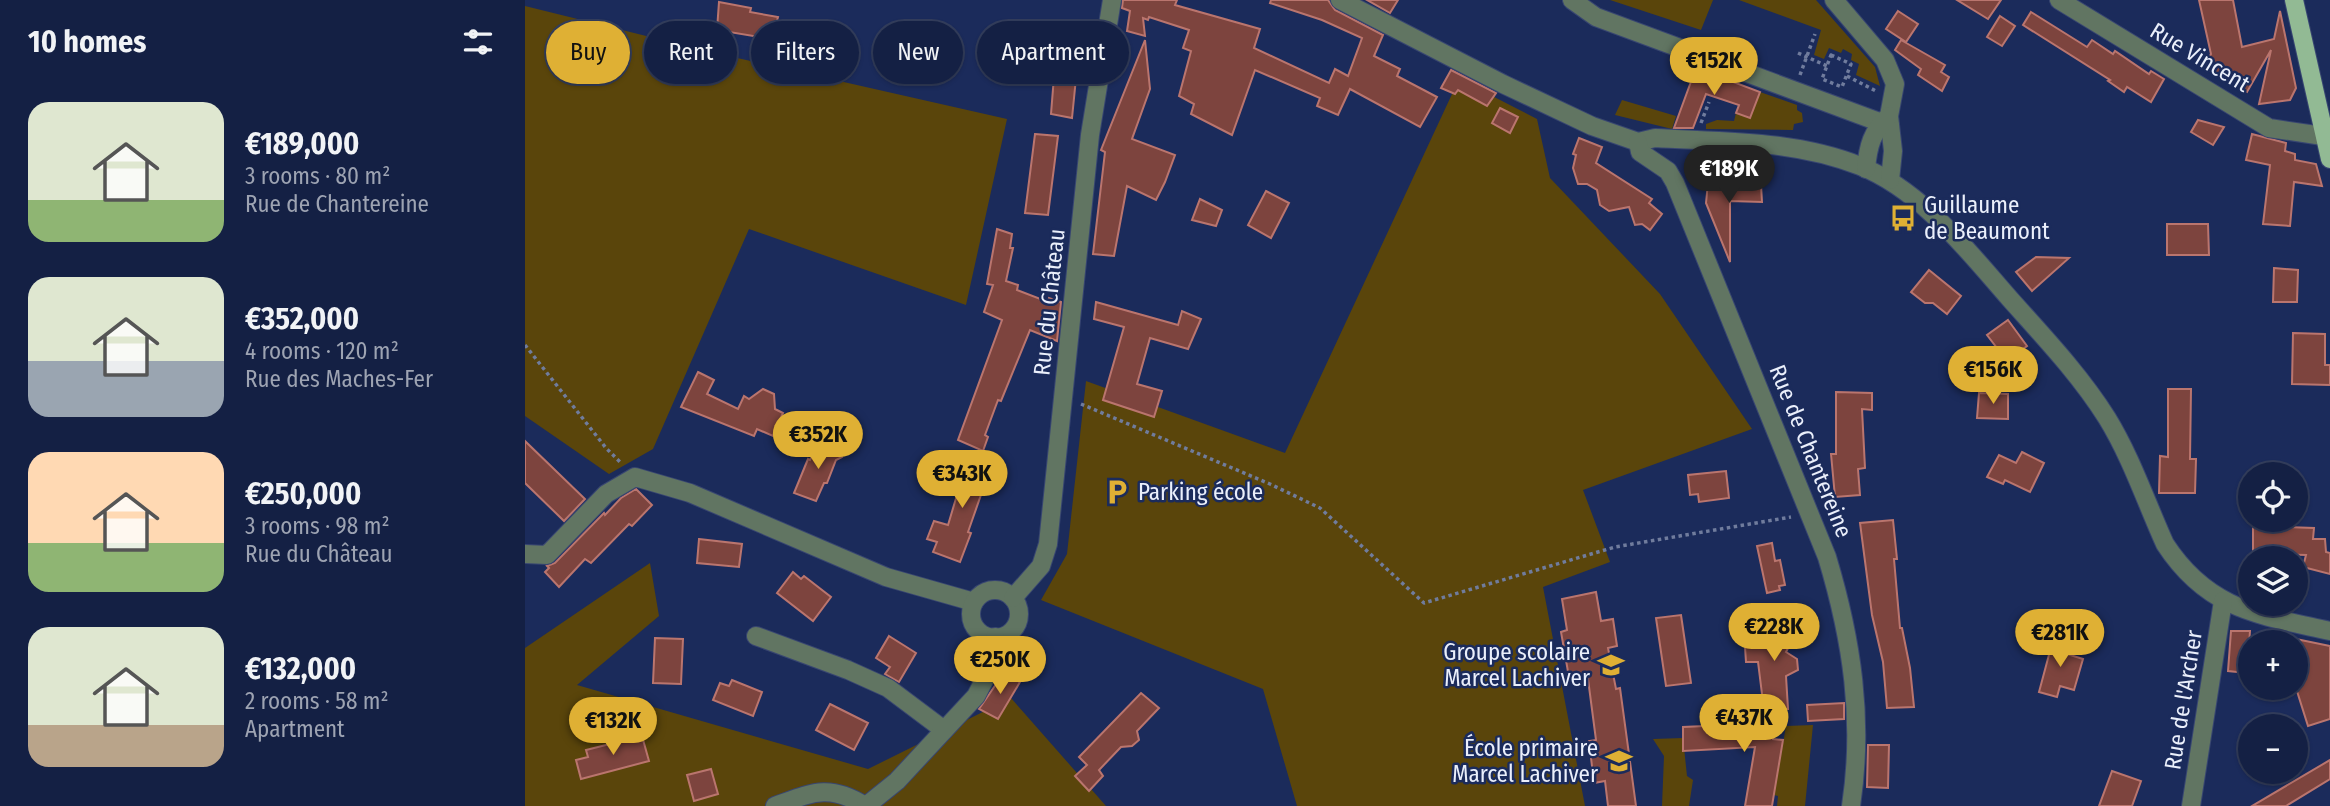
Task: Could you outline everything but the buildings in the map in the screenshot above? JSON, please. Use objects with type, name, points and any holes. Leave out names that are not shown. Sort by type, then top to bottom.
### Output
[{"type":"main road","points":[[2294,0],[2330,159]]},
{"type":"street","name":"Rue du Château","points":[[1013,598],[1041,566],[1048,544],[1090,135],[1112,0]]},
{"type":"street","points":[[1340,0],[1503,85],[1592,126],[1638,142],[1655,138],[1769,144],[1805,149],[1866,169],[1890,180],[1913,198],[1968,253],[2078,376],[2108,420],[2165,544],[2175,559],[2223,601],[2265,617],[2330,631]]},
{"type":"street","points":[[1572,0],[1596,17],[1794,92],[1888,116]]},
{"type":"street","points":[[1834,0],[1885,60],[1895,85],[1888,116],[1893,151],[1890,180]]},
{"type":"street","name":"Rue Vincent","points":[[2059,0],[2269,128],[2323,136]]},
{"type":"street","points":[[1866,169],[1870,141],[1888,116]]},
{"type":"street","name":"Rue de Chantereine","points":[[1638,142],[1640,152],[1668,171],[1675,183],[1810,514],[1838,593],[1850,654],[1857,712],[1858,744],[1851,806]]},
{"type":"street","points":[[525,554],[547,555],[606,494],[635,477],[690,493],[886,577],[974,603]]},
{"type":"street","points":[[993,590],[1004,592],[1013,598],[1019,615],[1016,626],[1008,634],[995,638],[983,634],[975,626],[971,616],[974,603],[982,594],[993,590]]},
{"type":"street","name":"Rue de l'Archer","points":[[2191,806],[2223,601]]},
{"type":"street","points":[[756,636],[888,688],[944,730]]},
{"type":"street","points":[[775,806],[816,791],[848,795],[865,806],[897,781],[983,687],[992,667],[995,638]]},
{"type":"path","points":[[1794,92],[1815,34]]},
{"type":"path","points":[[1798,54],[1827,66]]},
{"type":"path","points":[[1831,55],[1851,64],[1847,76],[1842,87],[1822,79],[1831,55]]},
{"type":"path","points":[[1847,76],[1888,116]]},
{"type":"path","points":[[525,345],[606,448],[635,477]]},
{"type":"path","points":[[1064,397],[1270,484],[1320,508],[1423,603],[1615,547],[1810,514]]},
{"type":"shaded area","points":[[1610,0],[1713,0],[1701,30]]},
{"type":"shaded area","points":[[1739,0],[1816,0],[1875,67],[1880,86],[1856,75],[1859,64],[1851,60],[1852,54],[1843,49],[1841,53],[1829,48],[1824,59],[1814,55],[1821,30]]},
{"type":"shaded area","points":[[525,6],[586,21],[546,21],[546,84],[630,84],[630,32],[644,35],[644,84],[737,84],[737,58],[751,61],[751,84],[852,84],[1007,119],[966,305],[749,229],[653,449],[609,474],[525,416]]},
{"type":"shaded area","points":[[1459,79],[1537,119],[1550,178],[1660,294],[1752,429],[1583,490],[1610,562],[1543,587],[1585,806],[1297,806],[1263,689],[1041,600],[1067,554],[1086,381],[1285,453]]},
{"type":"shaded area","points":[[1760,92],[1797,105],[1803,122],[1794,124],[1793,130],[1706,129],[1706,124],[1717,120],[1734,121],[1736,113],[1750,118]]},
{"type":"shaded area","points":[[1622,100],[1676,116],[1672,129],[1615,115]]},
{"type":"shaded area","points":[[650,563],[659,616],[577,685],[868,769],[1011,698],[1106,806],[525,806],[525,648]]},
{"type":"shaded area","points":[[1813,725],[1805,806],[1777,806],[1778,796],[1774,795],[1786,726]]},
{"type":"shaded area","points":[[1683,738],[1687,776],[1693,780],[1689,806],[1662,806],[1664,756],[1653,739]]},
{"type":"place","name":"Guillaume de Beaumont","points":[[1903,218]]},
{"type":"place","name":"Parking école","points":[[1117,492]]},
{"type":"place","name":"Groupe scolaire Marcel Lachiver","points":[[1611,665]]},
{"type":"place","name":"École primaire Marcel Lachiver","points":[[1619,761]]}]
